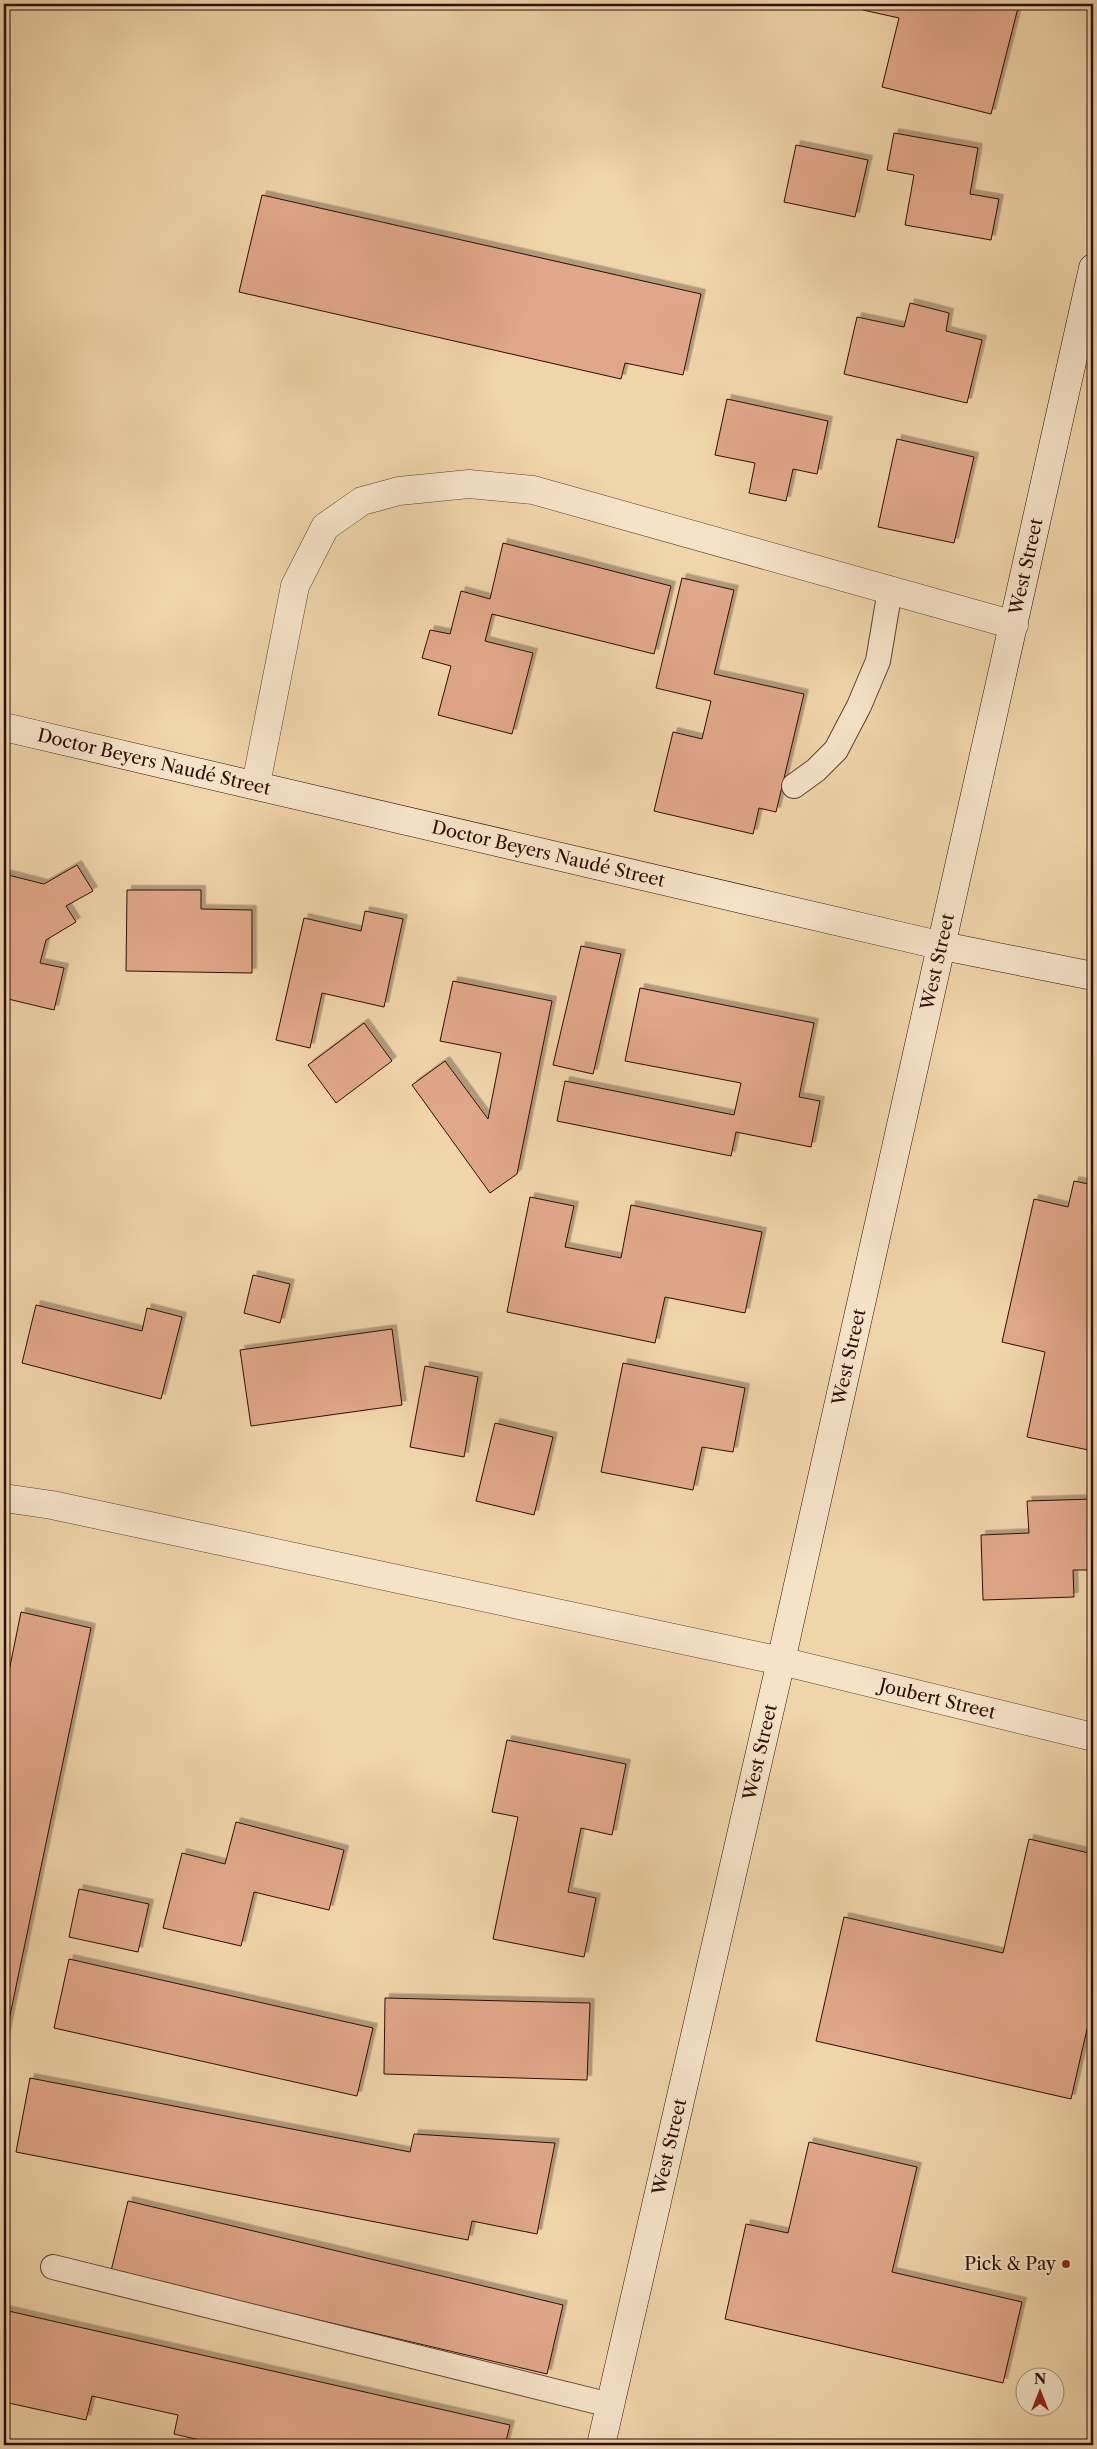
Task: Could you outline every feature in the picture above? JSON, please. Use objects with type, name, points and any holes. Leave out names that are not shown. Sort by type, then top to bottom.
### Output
[{"type":"street","name":"West Street","points":[[601,2445],[943,946],[1093,268]]},
{"type":"street","points":[[256,784],[295,586],[326,527],[362,501],[399,491],[469,484],[533,490],[1014,625]]},
{"type":"street","name":"Doctor Beyers Naudé Street","points":[[4,727],[256,784],[943,946],[1093,976]]},
{"type":"street","name":"Joubert Street","points":[[4,1498],[52,1506],[781,1661],[1093,1738]]},
{"type":"lane","points":[[794,786],[816,770],[836,750],[859,706],[878,661],[890,590]]},
{"type":"lane","points":[[52,2267],[610,2405]]},
{"type":"building","points":[[865,4],[1019,4],[991,114],[882,87],[899,18],[863,10]]},
{"type":"building","points":[[894,133],[978,148],[970,194],[999,199],[991,240],[905,225],[914,175],[887,170]]},
{"type":"building","points":[[796,145],[868,160],[855,217],[784,202]]},
{"type":"building","points":[[262,195],[701,294],[683,375],[625,363],[621,379],[239,292]]},
{"type":"building","points":[[910,303],[949,313],[946,331],[982,340],[967,403],[844,374],[857,317],[904,327]]},
{"type":"building","points":[[727,399],[828,421],[817,474],[793,469],[786,501],[749,493],[755,463],[715,455]]},
{"type":"building","points":[[897,439],[974,457],[954,543],[878,527]]},
{"type":"building","points":[[503,543],[671,586],[654,654],[492,614],[485,641],[533,653],[512,734],[438,715],[451,666],[422,658],[430,630],[450,634],[461,591],[490,599]]},
{"type":"building","points":[[682,578],[734,590],[714,674],[804,694],[776,812],[759,808],[753,834],[654,811],[673,732],[702,739],[711,701],[656,688]]},
{"type":"building","points":[[77,865],[93,891],[66,906],[76,922],[46,940],[40,963],[64,968],[54,1010],[4,998],[4,874],[44,884]]},
{"type":"building","points":[[127,890],[201,890],[201,909],[252,910],[252,973],[126,971]]},
{"type":"building","points":[[365,911],[403,919],[384,1007],[322,993],[310,1048],[276,1040],[304,918],[361,931]]},
{"type":"building","points":[[581,946],[621,954],[593,1074],[553,1065]]},
{"type":"building","points":[[453,981],[552,1001],[517,1174],[490,1193],[412,1085],[445,1061],[488,1119],[501,1053],[440,1041]]},
{"type":"building","points":[[640,988],[814,1023],[799,1097],[820,1101],[811,1147],[736,1132],[731,1156],[557,1121],[565,1081],[734,1115],[741,1083],[625,1061]]},
{"type":"building","points":[[364,1023],[392,1061],[336,1103],[308,1065]]},
{"type":"building","points":[[1074,1181],[1093,1185],[1093,1451],[1027,1437],[1045,1352],[1002,1342],[1034,1199],[1068,1207]]},
{"type":"building","points":[[530,1197],[574,1206],[565,1247],[621,1258],[631,1205],[762,1232],[745,1313],[665,1297],[655,1343],[507,1312]]},
{"type":"building","points":[[253,1275],[290,1284],[280,1323],[244,1313]]},
{"type":"building","points":[[36,1305],[142,1331],[147,1308],[182,1317],[161,1399],[22,1363]]},
{"type":"building","points":[[392,1329],[402,1405],[251,1426],[240,1350]]},
{"type":"building","points":[[623,1363],[745,1388],[733,1452],[702,1447],[693,1490],[601,1472]]},
{"type":"building","points":[[425,1366],[478,1377],[464,1457],[410,1447]]},
{"type":"building","points":[[495,1423],[553,1437],[534,1515],[476,1501]]},
{"type":"building","points":[[1093,1499],[1093,1570],[1073,1570],[1074,1597],[983,1600],[981,1535],[1029,1533],[1027,1501]]},
{"type":"building","points":[[21,1612],[91,1628],[4,2044],[4,1696]]},
{"type":"building","points":[[507,1740],[626,1764],[612,1835],[581,1828],[568,1892],[596,1898],[584,1957],[493,1939],[518,1817],[492,1812]]},
{"type":"building","points":[[236,1822],[344,1850],[329,1910],[254,1892],[241,1946],[163,1928],[182,1853],[225,1864]]},
{"type":"building","points":[[1029,1839],[1093,1854],[1093,2003],[1071,2099],[816,2041],[844,1917],[1003,1953]]},
{"type":"building","points":[[79,1889],[149,1904],[138,1952],[69,1937]]},
{"type":"building","points":[[69,1959],[373,2028],[357,2096],[54,2028]]},
{"type":"building","points":[[385,1998],[590,2003],[587,2080],[384,2074]]},
{"type":"building","points":[[30,2078],[410,2152],[414,2134],[555,2143],[537,2234],[472,2221],[468,2240],[16,2152]]},
{"type":"building","points":[[809,2142],[917,2167],[892,2272],[1022,2302],[1003,2383],[725,2319],[746,2224],[788,2233]]},
{"type":"building","points":[[128,2201],[563,2305],[547,2374],[111,2271]]},
{"type":"building","points":[[4,2310],[510,2425],[505,2445],[309,2445],[292,2441],[291,2445],[222,2445],[174,2434],[178,2415],[92,2396],[86,2420],[4,2402]]},
{"type":"place","name":"Pick & Pay","points":[[1066,2264]]}]
